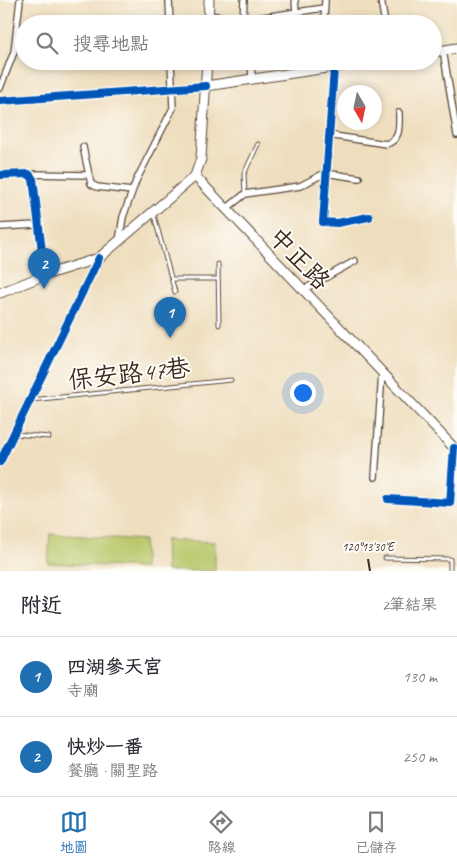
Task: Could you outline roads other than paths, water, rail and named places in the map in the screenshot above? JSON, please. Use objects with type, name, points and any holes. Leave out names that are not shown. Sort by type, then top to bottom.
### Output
[{"type":"main road","points":[[208,15],[209,0]]},
{"type":"main road","points":[[443,50],[457,48]]},
{"type":"main road","points":[[0,293],[44,275],[99,258],[194,176],[201,159],[207,70]]},
{"type":"main road","points":[[206,86],[252,80],[300,70]]},
{"type":"main road","name":"中正路","points":[[194,176],[456,450]]},
{"type":"street","points":[[18,15],[20,0]]},
{"type":"street","points":[[169,0],[170,15]]},
{"type":"street","points":[[244,0],[244,15]]},
{"type":"street","points":[[295,0],[296,12]]},
{"type":"street","points":[[324,0],[324,15]]},
{"type":"street","points":[[380,0],[383,15]]},
{"type":"street","points":[[281,15],[324,8]]},
{"type":"street","points":[[0,88],[14,52],[15,43]]},
{"type":"street","points":[[443,50],[457,135]]},
{"type":"street","points":[[119,241],[122,217],[132,191],[171,114],[174,102],[171,70]]},
{"type":"street","points":[[251,70],[252,80]]},
{"type":"street","points":[[334,70],[323,222],[337,223],[369,217]]},
{"type":"street","points":[[0,101],[206,86]]},
{"type":"street","points":[[328,135],[386,144],[392,142],[397,137],[399,113]]},
{"type":"street","points":[[83,147],[89,181],[94,186],[132,191]]},
{"type":"street","points":[[226,208],[245,194],[300,186],[325,173],[359,178]]},
{"type":"street","points":[[29,174],[33,179],[44,275]]},
{"type":"street","points":[[0,175],[88,174]]},
{"type":"street","points":[[0,227],[37,225]]},
{"type":"street","points":[[0,462],[99,258]]},
{"type":"street","points":[[303,290],[355,261]]},
{"type":"street","points":[[375,477],[382,373]]},
{"type":"street","points":[[388,499],[450,503],[456,450]]},
{"type":"lane","points":[[245,194],[244,174],[258,144]]},
{"type":"lane","points":[[153,212],[175,292]]},
{"type":"lane","points":[[218,264],[219,325]]},
{"type":"lane","points":[[172,279],[218,279]]},
{"type":"lane","name":"保安路47巷","points":[[31,400],[231,380]]},
{"type":"lane","points":[[14,434],[49,437]]},
{"type":"lane","points":[[385,558],[450,560],[450,571]]},
{"type":"place","name":"快炒一番","points":[[44,289]]},
{"type":"place","name":"四湖參天宮","points":[[170,338]]}]
